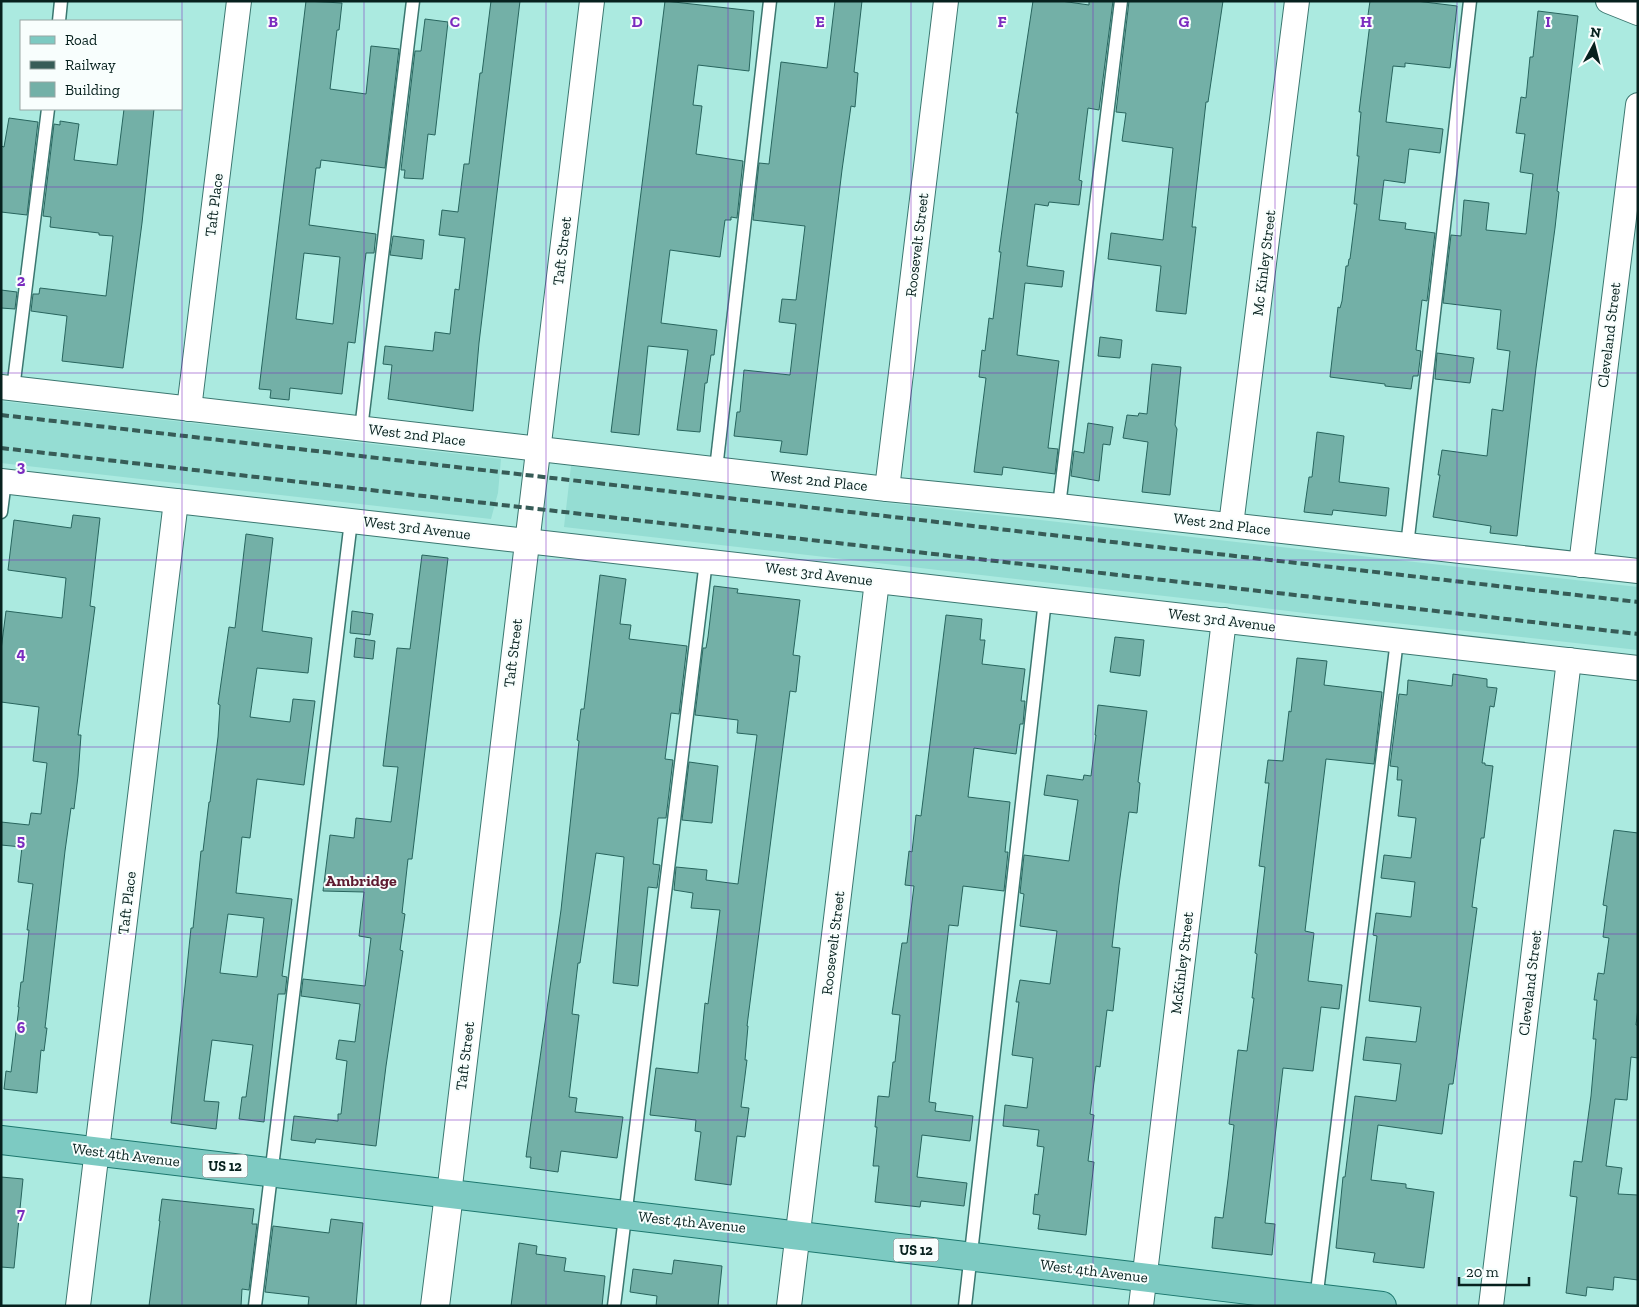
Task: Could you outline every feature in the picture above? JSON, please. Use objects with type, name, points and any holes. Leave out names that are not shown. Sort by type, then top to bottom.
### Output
[{"type":"main road","name":"West 4th Avenue","points":[[1,1140],[797,1234],[1144,1277],[1315,1302],[1382,1306]]},
{"type":"street","name":"Taft Place","points":[[189,409],[239,1]]},
{"type":"street","name":"Taft Street","points":[[435,1306],[592,1]]},
{"type":"street","name":"Roosevelt Street","points":[[888,489],[946,1]]},
{"type":"street","name":"Mc Kinley Street","points":[[1231,525],[1297,1]]},
{"type":"street","points":[[1608,1],[1638,13]]},
{"type":"street","name":"Cleveland Street","points":[[1581,565],[1638,106]]},
{"type":"street","name":"West 2nd Place","points":[[7,388],[538,450],[1638,571]]},
{"type":"street","name":"West 3rd Avenue","points":[[3,481],[1638,668]]},
{"type":"street","name":"Taft Place","points":[[78,1306],[176,500]]},
{"type":"street","name":"Roosevelt Street","points":[[789,1306],[877,581]]},
{"type":"street","name":"McKinley Street","points":[[1141,1306],[1224,620]]},
{"type":"street","name":"Cleveland Street","points":[[1491,1306],[1569,660]]},
{"type":"lane","points":[[59,20],[61,1]]},
{"type":"lane","points":[[361,429],[412,1]]},
{"type":"lane","points":[[716,469],[770,1]]},
{"type":"lane","points":[[1059,506],[1121,1]]},
{"type":"lane","points":[[1407,546],[1470,1]]},
{"type":"lane","points":[[7,388],[48,110]]},
{"type":"lane","points":[[1,512],[3,481]]},
{"type":"lane","points":[[255,1306],[351,521]]},
{"type":"lane","points":[[614,1306],[706,561]]},
{"type":"lane","points":[[965,1306],[1045,600]]},
{"type":"lane","points":[[1315,1302],[1396,640]]},
{"type":"shaded area","points":[[1,401],[501,459],[498,493],[491,519],[1,463]]},
{"type":"shaded area","points":[[571,466],[1638,587],[1638,650],[564,527]]},
{"type":"building","points":[[306,1],[342,3],[330,89],[366,94],[371,46],[399,49],[385,168],[321,160],[320,168],[316,168],[309,225],[376,234],[374,253],[366,253],[355,343],[348,342],[342,394],[290,388],[289,400],[270,398],[271,390],[259,389]],"holes":[[[304,253],[340,257],[333,324],[296,319]]]},
{"type":"building","points":[[491,1],[520,1],[479,343],[473,411],[388,399],[392,365],[383,364],[385,346],[433,351],[435,332],[450,334],[455,289],[459,290],[465,238],[439,235],[442,210],[458,212],[464,164],[469,164]]},
{"type":"building","points":[[665,1],[754,11],[749,71],[698,65],[693,105],[702,106],[696,154],[743,161],[737,218],[731,217],[731,220],[725,220],[720,257],[670,250],[661,323],[717,330],[714,355],[711,355],[707,383],[705,383],[700,432],[677,430],[688,350],[648,346],[639,435],[611,432]]},
{"type":"building","points":[[835,1],[862,1],[854,72],[858,73],[855,107],[851,106],[842,170],[807,455],[780,452],[782,441],[734,436],[737,412],[740,412],[744,370],[790,375],[796,324],[779,322],[782,299],[796,300],[805,226],[753,220],[759,163],[769,164],[781,62],[827,68]]},
{"type":"building","points":[[1033,1],[1061,1],[1089,5],[1089,1],[1113,1],[1099,110],[1088,108],[1079,180],[1082,181],[1079,205],[1049,202],[1048,206],[1035,204],[1027,266],[1064,271],[1062,287],[1025,283],[1017,355],[1059,361],[1048,448],[1058,449],[1055,474],[1003,467],[1002,475],[974,472],[986,378],[979,377],[982,350],[985,351],[989,318],[993,319],[1001,252],[999,252],[1018,113],[1016,113]]},
{"type":"building","points":[[1129,1],[1223,1],[1208,102],[1206,102],[1192,227],[1196,227],[1186,314],[1156,311],[1161,266],[1108,259],[1111,233],[1163,240],[1173,148],[1122,141],[1126,113],[1116,112]]},
{"type":"building","points":[[1370,1],[1416,1],[1457,6],[1450,68],[1405,63],[1405,67],[1393,66],[1386,122],[1443,129],[1440,153],[1409,149],[1405,183],[1384,180],[1379,220],[1406,223],[1405,229],[1435,233],[1427,301],[1422,300],[1416,350],[1421,351],[1418,376],[1413,376],[1411,389],[1330,377],[1338,307],[1340,308],[1342,301],[1346,266],[1348,266],[1350,259],[1357,204],[1354,204],[1359,156],[1357,156],[1361,112],[1359,112],[1370,23],[1367,22]]},
{"type":"building","points":[[1538,11],[1578,16],[1557,191],[1559,192],[1555,228],[1536,368],[1517,536],[1490,533],[1491,526],[1433,517],[1442,450],[1487,456],[1492,409],[1503,411],[1510,351],[1497,349],[1501,310],[1443,303],[1451,235],[1461,236],[1464,200],[1489,203],[1486,230],[1526,234],[1533,174],[1520,172],[1525,134],[1516,133],[1521,97],[1526,98],[1530,57],[1533,57]]},
{"type":"building","points":[[425,19],[448,22],[435,135],[428,134],[423,179],[404,178],[405,170],[401,170],[415,51],[421,51]]},
{"type":"building","points":[[124,110],[154,110],[142,223],[123,368],[62,361],[67,316],[31,311],[33,294],[39,294],[40,288],[106,296],[113,236],[50,227],[51,217],[43,216],[54,124],[60,125],[60,121],[79,124],[74,160],[117,165]]},
{"type":"building","points":[[9,118],[38,122],[27,215],[1,212],[1,146],[4,147]]},
{"type":"building","points":[[393,236],[424,240],[422,259],[390,255]]},
{"type":"building","points":[[1,290],[17,292],[15,309],[1,308]]},
{"type":"building","points":[[1100,337],[1122,340],[1120,358],[1098,356]]},
{"type":"building","points":[[1437,353],[1474,358],[1470,383],[1435,379]]},
{"type":"building","points":[[1152,364],[1181,367],[1170,495],[1142,492],[1148,442],[1123,438],[1127,415],[1138,416],[1139,413],[1147,414]]},
{"type":"building","points":[[1088,423],[1113,427],[1110,445],[1103,444],[1099,481],[1071,476],[1074,451],[1084,453]]},
{"type":"building","points":[[1317,432],[1344,436],[1339,482],[1389,488],[1386,516],[1333,510],[1332,515],[1304,512],[1309,477],[1312,477]]},
{"type":"building","points":[[73,515],[100,518],[90,606],[95,607],[78,735],[81,735],[78,776],[74,809],[71,808],[65,851],[45,1028],[47,1028],[44,1051],[41,1050],[37,1093],[4,1089],[6,1071],[11,1072],[33,884],[18,882],[22,847],[1,845],[1,822],[29,825],[31,813],[41,814],[47,763],[33,761],[39,707],[1,702],[1,650],[6,611],[62,618],[66,578],[8,570],[14,520],[71,528]]},
{"type":"building","points":[[246,534],[273,538],[262,631],[312,638],[308,673],[257,668],[250,717],[290,722],[293,699],[315,701],[304,785],[257,779],[250,838],[242,837],[236,893],[292,899],[282,976],[287,977],[285,994],[278,994],[264,1122],[239,1119],[242,1097],[246,1097],[253,1045],[212,1040],[204,1101],[219,1102],[216,1129],[171,1123],[191,928],[193,928],[201,851],[203,851],[218,737],[220,705],[218,704],[229,627],[235,628]],"holes":[[[228,914],[264,918],[257,977],[220,973]]]},
{"type":"building","points":[[422,555],[448,558],[412,859],[408,859],[402,913],[405,914],[400,950],[403,951],[376,1146],[316,1139],[315,1143],[291,1140],[294,1116],[338,1121],[338,1114],[341,1114],[347,1061],[336,1059],[339,1040],[355,1042],[360,1004],[301,996],[303,979],[365,986],[371,938],[359,936],[364,892],[323,891],[330,835],[354,838],[356,818],[391,822],[398,767],[383,766],[397,648],[410,649]]},
{"type":"building","points":[[600,575],[626,579],[620,624],[631,625],[629,639],[687,646],[679,714],[671,713],[665,759],[673,760],[666,818],[658,818],[653,864],[660,865],[657,888],[648,887],[638,986],[613,983],[624,857],[596,853],[580,963],[578,963],[572,1014],[579,1015],[569,1097],[577,1098],[575,1112],[623,1117],[617,1158],[561,1151],[558,1172],[530,1168],[531,1157],[526,1157],[561,910],[579,741],[577,740],[581,709],[584,709]]},
{"type":"building","points":[[714,586],[738,589],[737,593],[800,600],[793,655],[800,656],[796,692],[790,691],[747,1026],[745,1060],[747,1060],[741,1107],[749,1108],[745,1137],[737,1136],[731,1185],[695,1180],[701,1132],[695,1131],[696,1120],[650,1115],[656,1068],[698,1073],[705,1003],[708,1004],[720,910],[691,908],[693,893],[674,890],[676,867],[707,870],[706,880],[738,884],[757,735],[737,733],[738,720],[695,715],[703,648],[706,648],[708,637]]},
{"type":"building","points":[[352,611],[373,614],[370,635],[350,633]]},
{"type":"building","points":[[946,615],[982,619],[980,640],[985,640],[982,664],[1025,669],[1021,701],[1025,701],[1023,724],[1020,724],[1016,754],[974,748],[968,797],[1010,802],[1005,852],[1008,852],[1004,891],[963,886],[958,926],[949,925],[929,1102],[936,1103],[935,1111],[973,1116],[970,1141],[922,1135],[917,1177],[967,1183],[964,1206],[921,1201],[920,1207],[875,1202],[879,1166],[873,1166],[878,1096],[889,1097],[893,1062],[895,1062],[900,1015],[892,1014],[902,943],[907,943],[914,886],[905,885],[909,851],[912,852],[916,815],[921,816]]},
{"type":"building","points":[[1115,637],[1144,640],[1140,676],[1110,672]]},
{"type":"building","points":[[356,638],[375,641],[373,659],[354,657]]},
{"type":"building","points":[[1297,658],[1327,661],[1324,685],[1382,692],[1374,764],[1326,759],[1305,931],[1314,933],[1308,981],[1342,985],[1339,1009],[1321,1007],[1313,1071],[1283,1068],[1265,1223],[1275,1224],[1272,1255],[1212,1248],[1215,1217],[1223,1218],[1234,1125],[1229,1124],[1238,1050],[1247,1051],[1254,998],[1252,998],[1257,954],[1255,953],[1265,867],[1259,866],[1269,783],[1265,783],[1268,760],[1283,761]]},
{"type":"building","points":[[1453,674],[1487,679],[1487,687],[1497,688],[1494,707],[1490,706],[1482,763],[1493,766],[1484,838],[1481,838],[1472,907],[1477,908],[1453,1084],[1449,1084],[1442,1134],[1378,1125],[1371,1180],[1406,1184],[1406,1188],[1434,1192],[1424,1268],[1373,1262],[1375,1253],[1336,1248],[1343,1177],[1345,1177],[1355,1096],[1396,1101],[1401,1064],[1363,1060],[1366,1037],[1416,1042],[1421,1007],[1369,1001],[1377,936],[1373,935],[1376,913],[1411,917],[1415,882],[1381,878],[1384,855],[1411,858],[1416,818],[1398,816],[1402,780],[1397,780],[1398,767],[1390,766],[1399,694],[1407,695],[1408,680],[1452,686]]},
{"type":"building","points":[[1098,705],[1147,711],[1138,782],[1140,783],[1137,813],[1129,812],[1119,885],[1112,947],[1120,948],[1113,1011],[1107,1010],[1100,1067],[1096,1066],[1090,1114],[1094,1115],[1088,1161],[1094,1162],[1086,1235],[1038,1229],[1040,1215],[1033,1214],[1035,1194],[1038,1195],[1044,1147],[1037,1146],[1039,1130],[1003,1126],[1005,1105],[1027,1108],[1033,1058],[1012,1055],[1019,1002],[1016,1002],[1020,980],[1050,984],[1057,931],[1020,926],[1024,894],[1020,893],[1024,855],[1069,861],[1078,800],[1044,795],[1047,775],[1083,780],[1084,775],[1091,776]]},
{"type":"building","points":[[689,762],[718,766],[712,823],[682,820]]},
{"type":"building","points":[[1614,830],[1638,833],[1638,1008],[1636,1025],[1638,1025],[1638,1058],[1631,1057],[1627,1100],[1615,1099],[1606,1166],[1622,1168],[1618,1194],[1638,1195],[1638,1280],[1614,1277],[1613,1290],[1587,1287],[1586,1296],[1566,1293],[1577,1197],[1570,1196],[1574,1161],[1582,1162],[1591,1096],[1596,1039],[1593,1039],[1597,1000],[1594,1000],[1598,973],[1604,974],[1609,938],[1603,937],[1607,906],[1603,905]]},
{"type":"building","points":[[1,1177],[23,1179],[14,1268],[1,1267]]},
{"type":"building","points":[[162,1199],[254,1209],[252,1224],[257,1224],[249,1290],[242,1289],[241,1306],[149,1306]]},
{"type":"building","points":[[331,1219],[363,1223],[356,1306],[308,1306],[309,1297],[265,1292],[273,1226],[329,1233]]},
{"type":"building","points":[[519,1243],[537,1246],[536,1254],[566,1258],[564,1271],[605,1276],[602,1306],[511,1306]]},
{"type":"building","points":[[674,1260],[722,1266],[718,1306],[656,1306],[657,1296],[630,1292],[633,1269],[672,1274]]},
{"type":"railway","points":[[1,415],[1638,602]]},
{"type":"railway","points":[[1,448],[1638,634]]},
{"type":"district","name":"Ambridge","points":[[361,880]]}]
